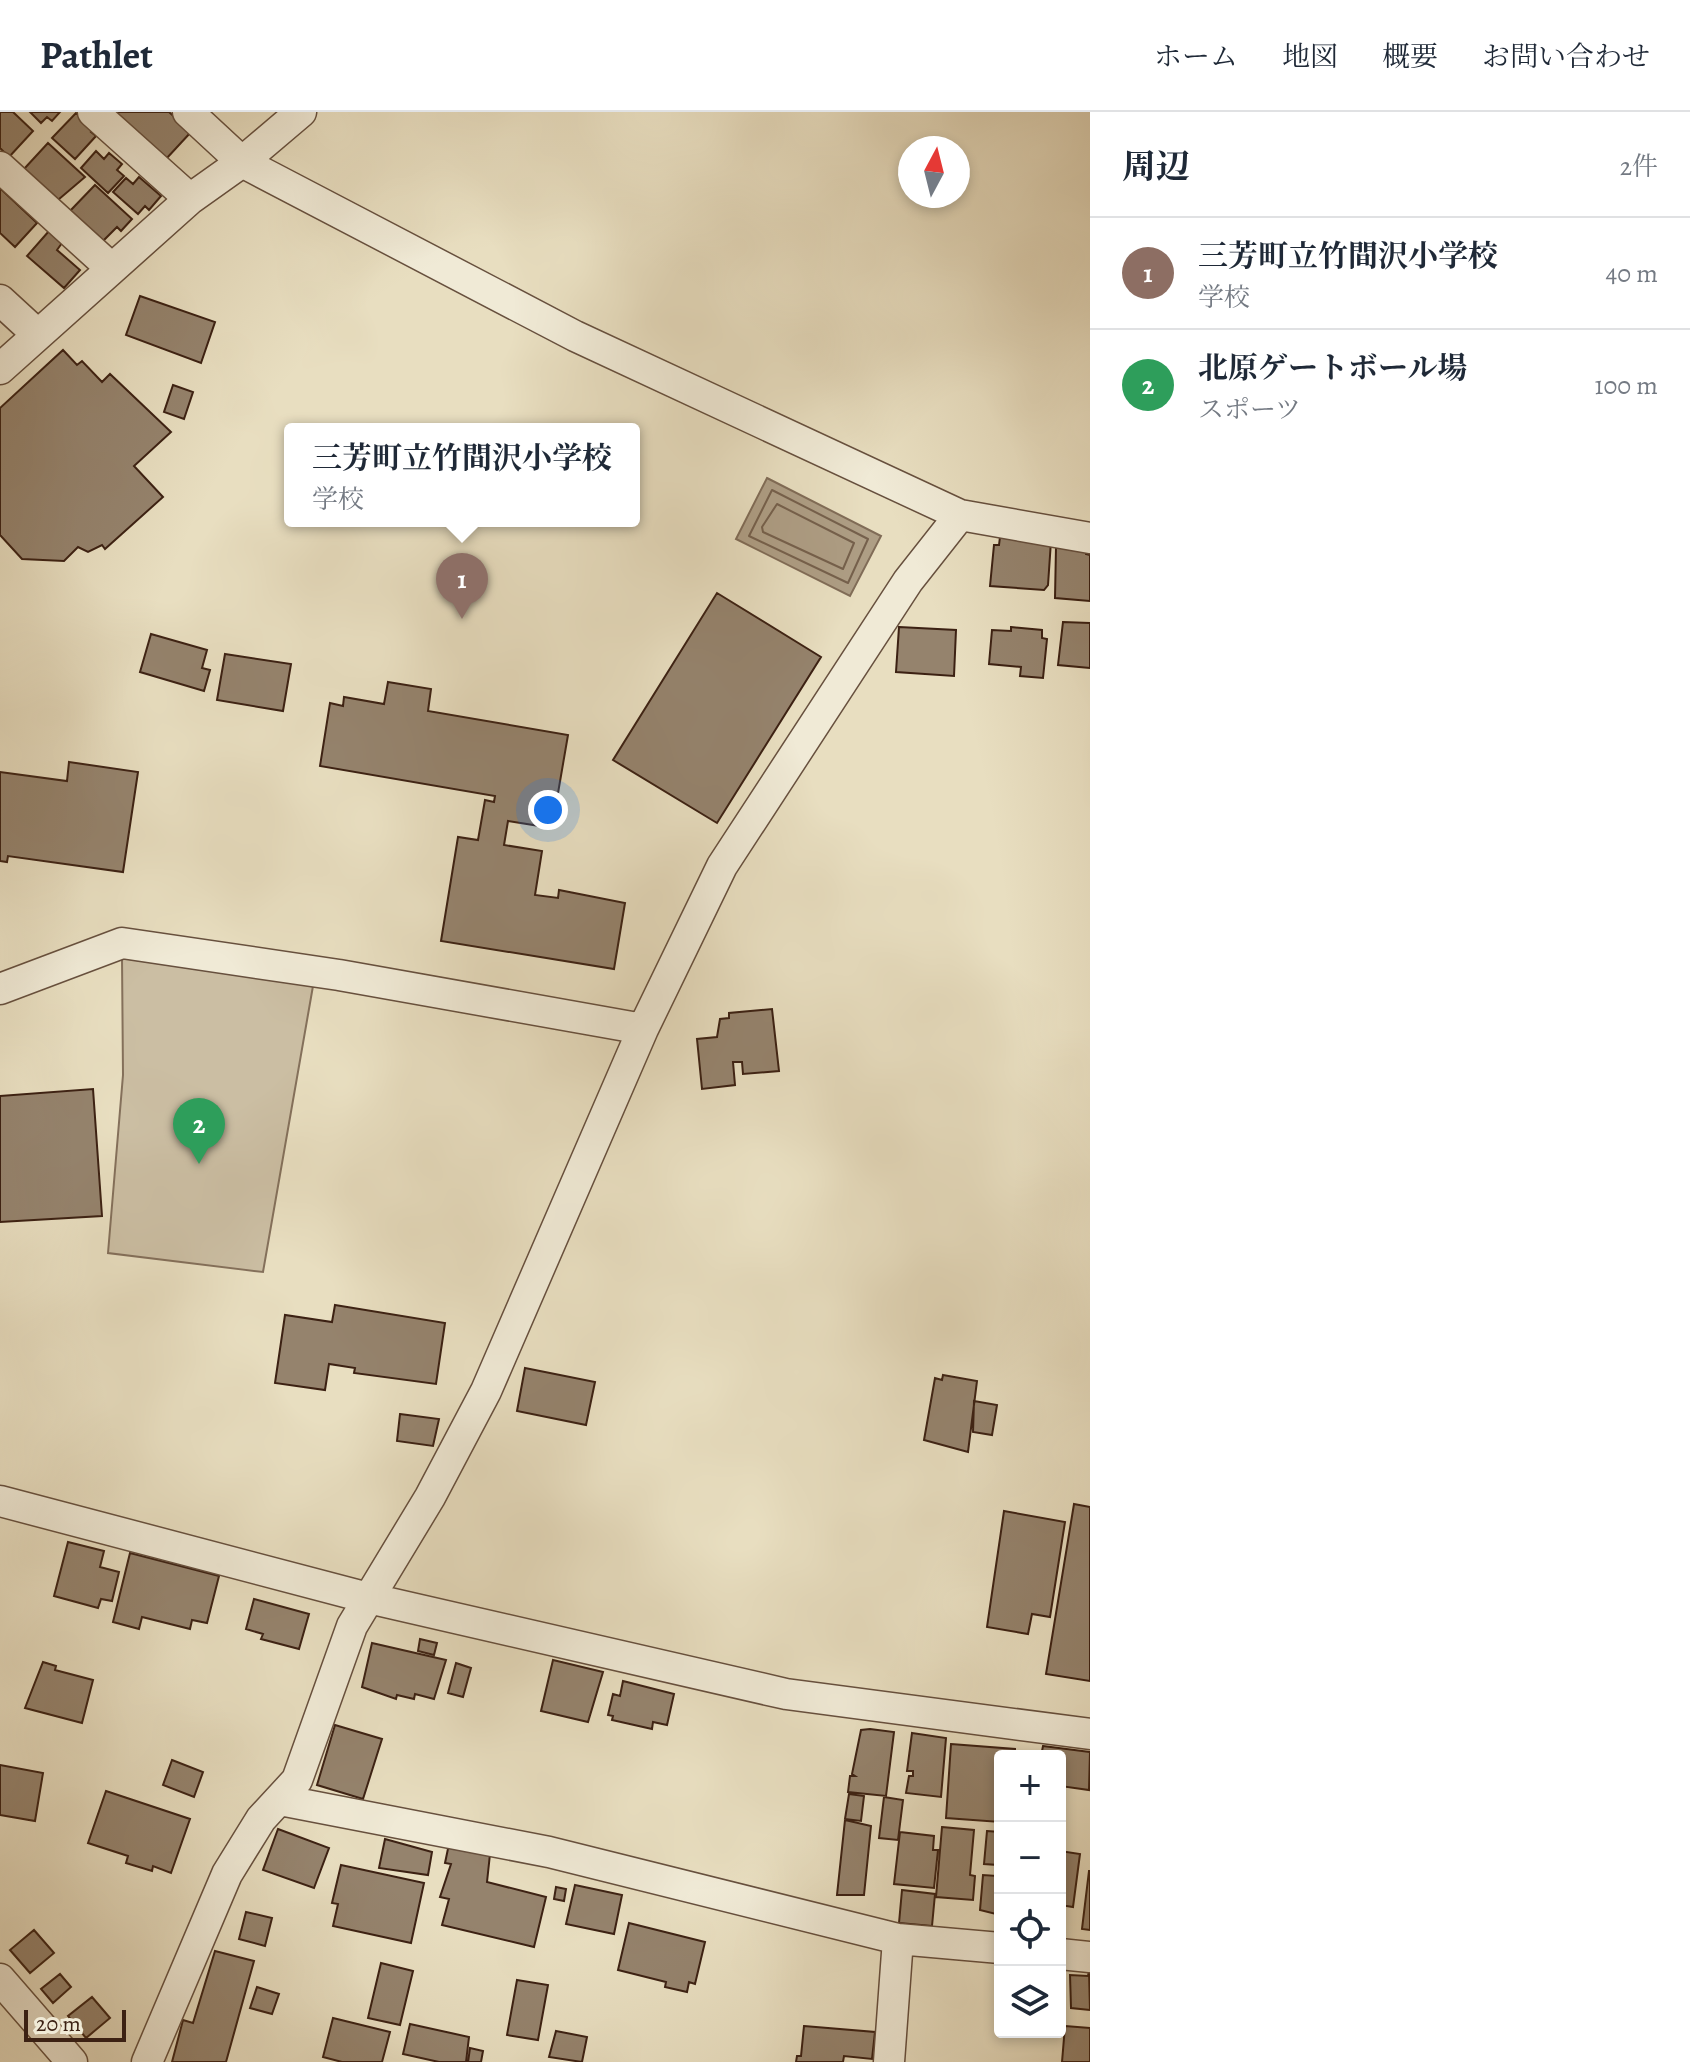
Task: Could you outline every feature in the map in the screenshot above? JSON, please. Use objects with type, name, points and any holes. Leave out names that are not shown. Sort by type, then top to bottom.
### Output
[{"type":"street","points":[[93,112],[190,199]]},
{"type":"street","points":[[188,112],[242,162],[575,336],[960,515],[1090,538]]},
{"type":"street","points":[[0,369],[190,199],[242,162],[301,112]]},
{"type":"street","points":[[0,167],[111,268]]},
{"type":"street","points":[[0,300],[37,334]]},
{"type":"street","points":[[147,2062],[227,1874],[261,1819],[297,1780],[352,1626],[430,1497],[486,1391],[643,1029],[722,866],[908,581],[960,515]]},
{"type":"street","points":[[0,989],[122,943],[339,975],[643,1029]]},
{"type":"street","points":[[0,1501],[368,1598],[786,1694],[1090,1734]]},
{"type":"street","points":[[280,1800],[549,1852],[898,1939],[994,1947]]},
{"type":"street","points":[[889,2062],[898,1939]]},
{"type":"street","points":[[1066,1955],[1090,1957]]},
{"type":"street","points":[[0,1979],[72,2062]]},
{"type":"shaded area","points":[[122,958],[313,986],[263,1272],[108,1253],[123,1075]]},
{"type":"water","points":[[767,478],[881,536],[850,596],[736,539]]},
{"type":"building","points":[[0,112],[13,112],[33,131],[9,157],[0,148]]},
{"type":"building","points":[[30,112],[60,112],[52,121],[47,117],[41,123]]},
{"type":"building","points":[[115,112],[169,112],[191,132],[166,159]]},
{"type":"building","points":[[76,113],[94,129],[91,132],[96,136],[75,159],[52,138]]},
{"type":"building","points":[[48,143],[85,177],[58,200],[24,169]]},
{"type":"building","points":[[96,151],[104,159],[109,153],[122,164],[117,170],[124,176],[108,193],[81,168]]},
{"type":"building","points":[[139,177],[161,196],[149,210],[145,206],[138,214],[113,192],[126,178],[133,184]]},
{"type":"building","points":[[95,185],[132,219],[121,231],[117,227],[102,242],[69,212]]},
{"type":"building","points":[[0,188],[37,223],[15,247],[0,233]]},
{"type":"building","points":[[49,231],[62,243],[57,250],[80,270],[64,288],[27,256]]},
{"type":"building","points":[[140,296],[215,322],[201,363],[126,335]]},
{"type":"building","points":[[63,350],[77,365],[82,361],[102,382],[110,374],[171,432],[134,466],[163,497],[105,549],[102,545],[88,552],[78,547],[64,561],[22,559],[0,535],[0,408]]},
{"type":"building","points":[[173,385],[193,392],[184,419],[164,412]]},
{"type":"building","points":[[1000,537],[1051,541],[1048,585],[1044,590],[990,586],[994,545],[999,545]]},
{"type":"building","points":[[1056,547],[1086,549],[1086,554],[1090,555],[1090,601],[1055,598]]},
{"type":"building","points":[[717,593],[821,657],[717,823],[613,760]]},
{"type":"building","points":[[1063,622],[1090,623],[1090,668],[1058,665]]},
{"type":"building","points":[[899,627],[956,630],[954,676],[896,672]]},
{"type":"building","points":[[1011,627],[1042,630],[1042,638],[1047,639],[1043,678],[1020,676],[1021,667],[989,664],[992,630],[1011,631]]},
{"type":"building","points":[[151,634],[207,650],[202,668],[210,670],[204,691],[140,672]]},
{"type":"building","points":[[225,654],[291,664],[283,711],[217,700]]},
{"type":"building","points":[[388,682],[431,689],[428,711],[568,735],[552,828],[508,821],[504,845],[542,851],[535,895],[558,898],[559,890],[625,903],[614,969],[441,941],[458,837],[478,840],[485,800],[494,802],[495,796],[320,766],[330,703],[343,706],[344,697],[384,704]]},
{"type":"building","points":[[69,762],[138,772],[123,872],[8,856],[7,862],[0,861],[0,772],[67,781]]},
{"type":"building","points":[[772,1009],[779,1071],[743,1074],[742,1062],[733,1062],[735,1085],[702,1089],[697,1039],[717,1037],[720,1019],[729,1018],[729,1013]]},
{"type":"building","points":[[93,1089],[102,1216],[0,1222],[0,1096]]},
{"type":"building","points":[[335,1305],[445,1323],[436,1384],[354,1373],[355,1368],[329,1364],[325,1390],[275,1383],[285,1315],[332,1322]]},
{"type":"building","points":[[525,1368],[595,1382],[586,1425],[517,1411]]},
{"type":"building","points":[[943,1375],[977,1381],[968,1452],[924,1440],[935,1378],[942,1380]]},
{"type":"building","points":[[974,1401],[997,1405],[992,1435],[973,1432]]},
{"type":"building","points":[[400,1414],[439,1419],[433,1446],[397,1441]]},
{"type":"building","points":[[1074,1504],[1090,1507],[1090,1681],[1046,1674]]},
{"type":"building","points":[[1004,1511],[1065,1522],[1050,1617],[1032,1614],[1028,1634],[987,1627]]},
{"type":"building","points":[[68,1542],[104,1551],[100,1567],[119,1572],[112,1601],[101,1599],[98,1608],[54,1596]]},
{"type":"building","points":[[130,1553],[219,1576],[207,1623],[192,1620],[190,1629],[142,1617],[139,1629],[113,1622]]},
{"type":"building","points":[[254,1599],[309,1614],[299,1649],[261,1639],[263,1634],[246,1629]]},
{"type":"building","points":[[420,1639],[437,1643],[434,1655],[418,1651]]},
{"type":"building","points":[[372,1643],[446,1660],[434,1699],[415,1694],[414,1699],[397,1695],[396,1699],[362,1687]]},
{"type":"building","points":[[553,1660],[603,1672],[588,1722],[541,1711]]},
{"type":"building","points":[[43,1662],[56,1666],[55,1670],[93,1680],[82,1723],[25,1708]]},
{"type":"building","points":[[456,1663],[471,1668],[463,1697],[448,1693]]},
{"type":"building","points":[[623,1681],[674,1694],[667,1725],[653,1722],[652,1729],[612,1720],[613,1716],[608,1715],[613,1694],[620,1696]]},
{"type":"building","points":[[335,1725],[382,1739],[363,1799],[317,1785]]},
{"type":"building","points":[[861,1730],[894,1732],[886,1796],[848,1792],[850,1776],[855,1776],[852,1774]]},
{"type":"building","points":[[912,1733],[946,1738],[941,1797],[906,1793],[909,1776],[913,1776],[913,1771],[907,1771]]},
{"type":"building","points":[[951,1744],[1015,1749],[994,1750],[994,1822],[946,1818]]},
{"type":"building","points":[[1043,1746],[1090,1752],[1089,1790],[1066,1787],[1066,1750],[1042,1750]]},
{"type":"building","points":[[172,1760],[203,1772],[194,1797],[163,1785]]},
{"type":"building","points":[[0,1765],[43,1773],[35,1821],[0,1815]]},
{"type":"building","points":[[106,1791],[190,1819],[171,1873],[153,1866],[152,1871],[126,1863],[128,1856],[88,1843]]},
{"type":"building","points":[[849,1794],[864,1796],[861,1821],[845,1819]]},
{"type":"building","points":[[884,1797],[903,1800],[898,1840],[879,1838]]},
{"type":"building","points":[[845,1820],[871,1826],[864,1895],[837,1895]]},
{"type":"building","points":[[942,1827],[974,1830],[970,1875],[975,1876],[973,1900],[936,1897]]},
{"type":"building","points":[[278,1829],[329,1848],[314,1888],[263,1870]]},
{"type":"building","points":[[987,1831],[994,1832],[994,1865],[984,1864]]},
{"type":"building","points":[[900,1832],[934,1836],[933,1850],[938,1850],[934,1888],[894,1884]]},
{"type":"building","points":[[385,1839],[432,1852],[428,1875],[379,1868]]},
{"type":"building","points":[[449,1844],[490,1854],[487,1882],[546,1897],[534,1947],[442,1925],[449,1899],[440,1897],[451,1864],[445,1863]]},
{"type":"building","points":[[1066,1852],[1080,1854],[1073,1907],[1066,1906]]},
{"type":"building","points":[[341,1865],[424,1883],[411,1943],[333,1926],[338,1904],[332,1903]]},
{"type":"building","points":[[1090,1871],[1090,1930],[1082,1929]]},
{"type":"building","points":[[983,1875],[994,1876],[994,1914],[980,1910]]},
{"type":"building","points":[[575,1885],[622,1895],[614,1934],[566,1924]]},
{"type":"building","points":[[556,1887],[566,1889],[564,1901],[554,1899]]},
{"type":"building","points":[[902,1890],[935,1894],[932,1926],[899,1923]]},
{"type":"building","points":[[246,1912],[272,1918],[265,1946],[239,1939]]},
{"type":"building","points":[[629,1923],[705,1942],[695,1984],[689,1982],[687,1992],[665,1987],[666,1982],[618,1970]]},
{"type":"building","points":[[34,1930],[54,1953],[30,1973],[10,1950]]},
{"type":"building","points":[[215,1951],[254,1961],[226,2062],[172,2062],[183,2020],[193,2023]]},
{"type":"building","points":[[381,1963],[413,1971],[400,2025],[368,2018]]},
{"type":"building","points":[[1089,1971],[1090,2010],[1071,2008],[1070,1975],[1088,1976]]},
{"type":"building","points":[[60,1974],[71,1987],[53,2003],[41,1989]]},
{"type":"building","points":[[517,1980],[548,1985],[538,2040],[507,2035]]},
{"type":"building","points":[[257,1987],[279,1994],[272,2014],[250,2008]]},
{"type":"building","points":[[92,1997],[110,2018],[86,2038],[68,2016]]},
{"type":"building","points":[[333,2018],[390,2032],[382,2062],[342,2062],[323,2057]]},
{"type":"building","points":[[410,2024],[469,2037],[466,2062],[439,2062],[403,2054]]},
{"type":"building","points":[[804,2026],[875,2032],[872,2059],[844,2056],[843,2062],[796,2062],[797,2056],[801,2056]]},
{"type":"building","points":[[1066,2026],[1090,2028],[1090,2062],[1062,2062]]},
{"type":"building","points":[[556,2031],[587,2037],[582,2062],[549,2057]]},
{"type":"building","points":[[470,2048],[483,2051],[481,2062],[468,2062]]},
{"type":"place","name":"三芳町立竹間沢小学校","points":[[462,619]]},
{"type":"place","name":"北原ゲートボール場","points":[[199,1164]]}]
